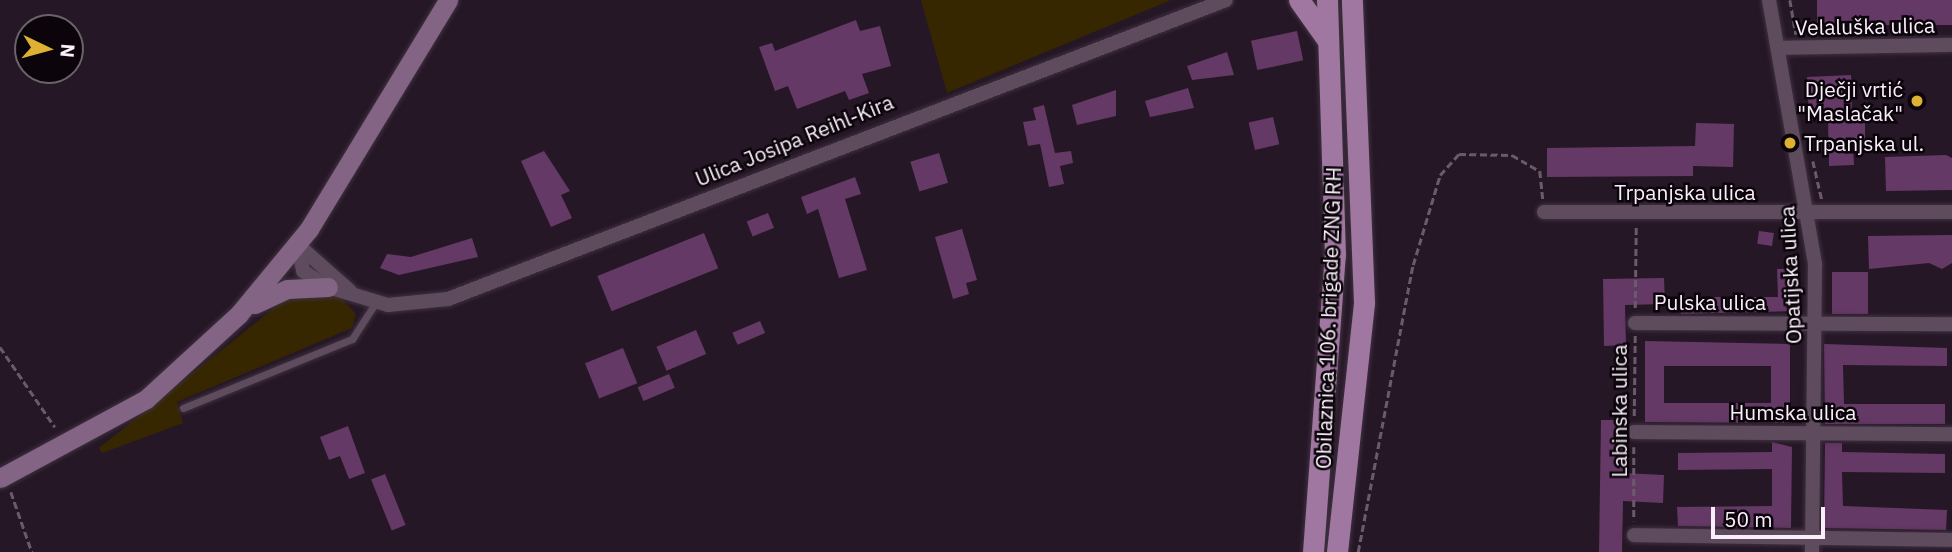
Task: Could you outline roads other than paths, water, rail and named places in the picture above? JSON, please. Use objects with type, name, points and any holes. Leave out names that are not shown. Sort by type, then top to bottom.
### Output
[{"type":"main road","points":[[3,477],[64,447],[146,399],[239,314],[297,244],[448,0]]},
{"type":"main road","points":[[1299,0],[1321,25],[1331,57]]},
{"type":"main road","name":"Obilaznica 106. brigade ZNG RH","points":[[1312,552],[1335,254],[1331,57],[1327,0]]},
{"type":"main road","name":"Obilaznica 106. brigade ZNG RH","points":[[1337,552],[1364,302],[1358,78],[1352,0]]},
{"type":"main road","points":[[1358,78],[1366,50],[1365,0]]},
{"type":"main road","points":[[239,314],[287,289],[328,287]]},
{"type":"street","name":"Ulica Josipa Reihl-Kira","points":[[349,291],[376,302],[411,307],[448,299],[1226,0]]},
{"type":"street","name":"Opatijska ulica","points":[[1769,0],[1810,213],[1815,324],[1812,545]]},
{"type":"street","name":"Velaluška ulica","points":[[1778,48],[1952,45]]},
{"type":"street","name":"Trpanjska ulica","points":[[1544,212],[1952,212]]},
{"type":"street","points":[[297,244],[303,271],[328,287],[349,291]]},
{"type":"street","points":[[297,244],[349,291]]},
{"type":"street","name":"Pulska ulica","points":[[1635,323],[1952,324]]},
{"type":"street","name":"Humska ulica","points":[[1634,432],[1952,434]]},
{"type":"street","points":[[1634,535],[1812,545],[1952,540]]},
{"type":"lane","points":[[183,408],[352,339],[376,302]]},
{"type":"place","name":"Dječji vrtić \"Maslačak\"","points":[[1917,101]]},
{"type":"place","name":"Trpanjska ul.","points":[[1790,143]]}]
